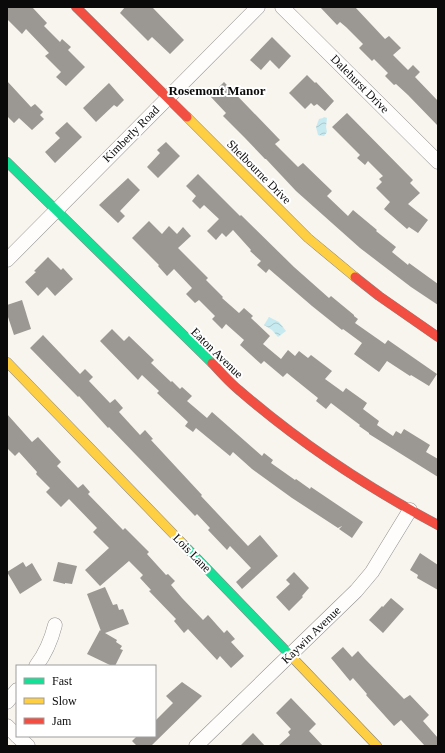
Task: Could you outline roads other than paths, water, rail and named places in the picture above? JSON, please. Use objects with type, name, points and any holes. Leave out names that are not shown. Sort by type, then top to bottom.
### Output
[{"type":"street","name":"Shelbourne Drive","points":[[76,7],[308,238],[379,296],[438,337]]},
{"type":"street","name":"Kimberly Road","points":[[56,211],[258,7]]},
{"type":"street","name":"Dalehurst Drive","points":[[282,7],[438,162]]},
{"type":"street","name":"Eaton Avenue","points":[[7,162],[240,391],[302,440],[410,510],[438,525]]},
{"type":"street","points":[[7,260],[56,211]]},
{"type":"street","name":"Lois Lane","points":[[7,362],[377,746]]},
{"type":"street","name":"Kaywin Avenue","points":[[196,746],[365,582],[410,510]]},
{"type":"street","points":[[37,665],[44,656],[50,643],[55,625]]},
{"type":"street","points":[[7,702],[16,691]]},
{"type":"street","points":[[7,726],[16,735]]},
{"type":"street","points":[[18,737],[28,746]]},
{"type":"water","points":[[324,117],[327,118],[327,132],[324,136],[318,135],[316,127],[319,119]]},
{"type":"water","points":[[269,317],[279,322],[286,331],[278,337],[272,330],[264,325]]},
{"type":"district","name":"Rosemont Manor","points":[[217,90]]}]
